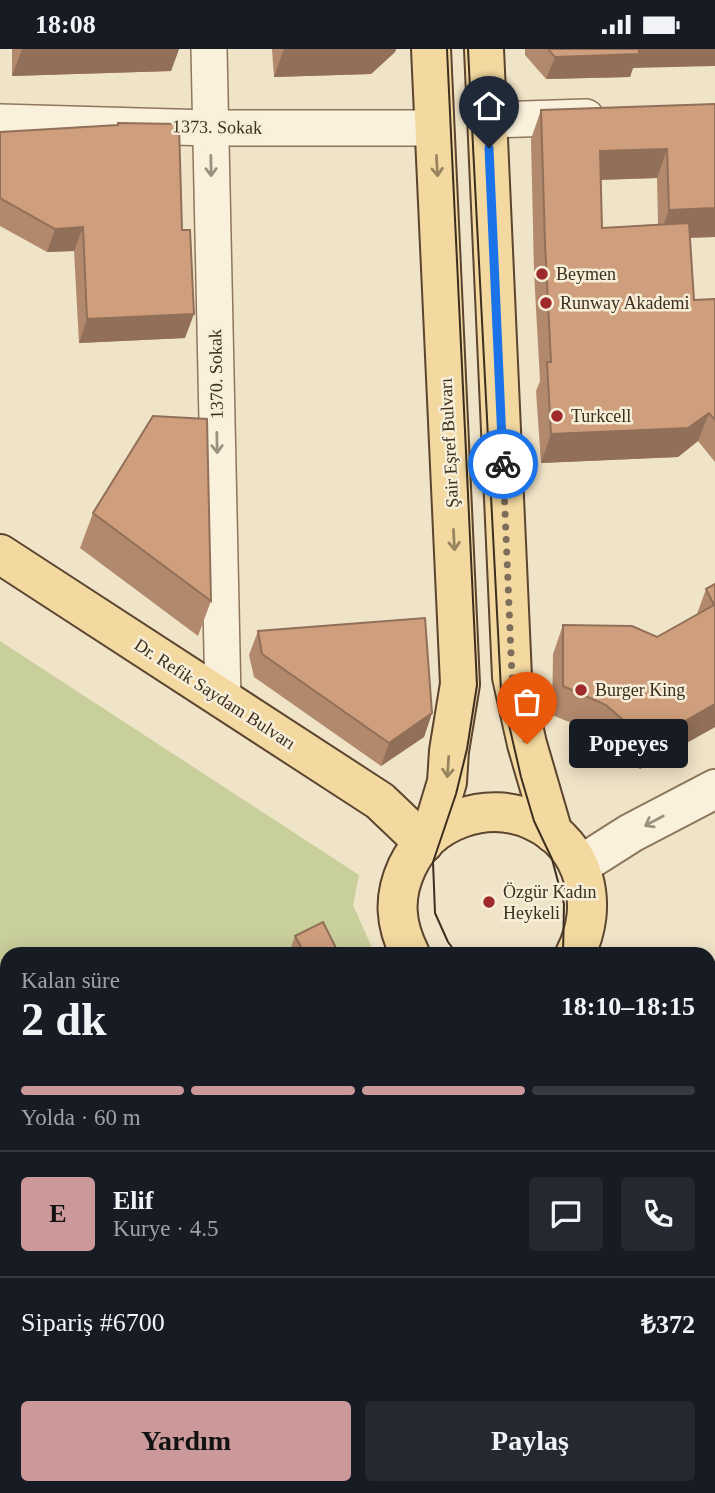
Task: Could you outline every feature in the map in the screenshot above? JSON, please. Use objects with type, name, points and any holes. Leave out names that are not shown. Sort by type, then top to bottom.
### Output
[{"type":"main road","name":"Şair Eşref Bulvarı","points":[[427,839],[447,782],[460,684],[431,49]]},
{"type":"main road","points":[[484,49],[512,677],[527,744],[553,833]]},
{"type":"main road","name":"Dr. Refik Saydam Bulvarı","points":[[0,554],[380,801],[427,839]]},
{"type":"main road","points":[[406,947],[401,936],[397,908],[400,881],[411,858],[427,839],[454,820],[480,812],[508,813],[534,821],[553,833],[568,848],[584,881],[588,913],[578,947]]},
{"type":"street","name":"1370. Sokak","points":[[209,49],[223,699]]},
{"type":"street","points":[[488,120],[621,115]]},
{"type":"street","name":"1373. Sokak","points":[[0,122],[210,128],[435,128]]},
{"type":"street","points":[[579,866],[708,790]]},
{"type":"green space","points":[[0,641],[359,875],[353,905],[372,947],[0,947]]},
{"type":"building","points":[[548,49],[639,49],[639,54],[555,57]]},
{"type":"building","points":[[715,104],[715,208],[669,210],[667,149],[600,151],[602,228],[689,223],[694,300],[715,299],[715,420],[709,413],[688,428],[551,434],[547,362],[551,362],[541,110]]},
{"type":"building","points":[[118,123],[179,124],[182,230],[190,230],[194,314],[87,319],[83,227],[55,229],[0,198],[0,132]]},
{"type":"building","points":[[153,416],[207,419],[211,601],[93,513]]},
{"type":"building","points":[[715,584],[715,704],[651,740],[638,733],[606,705],[563,686],[563,625],[632,626],[657,637],[714,605],[706,589]]},
{"type":"building","points":[[425,618],[432,713],[389,743],[262,654],[258,631]]},
{"type":"building","points":[[323,922],[336,947],[301,947],[295,936]]},
{"type":"tram line","points":[[447,49],[477,685],[467,749],[456,794],[433,862],[435,913],[452,947]]},
{"type":"tram line","points":[[468,49],[501,690],[521,777],[534,821],[552,859],[564,904],[563,947]]},
{"type":"way so far","points":[[503,464],[512,677],[527,744]]},
{"type":"place","name":"Beymen","points":[[542,274]]},
{"type":"place","name":"Runway Akademi","points":[[546,303]]},
{"type":"place","name":"Turkcell","points":[[557,416]]},
{"type":"place","name":"Burger King","points":[[581,690]]},
{"type":"place","name":"Popeyes","points":[[527,744]]},
{"type":"place","name":"Özgür Kadın Heykeli","points":[[489,902]]},
{"type":"route","points":[[489,148],[503,464]]}]
